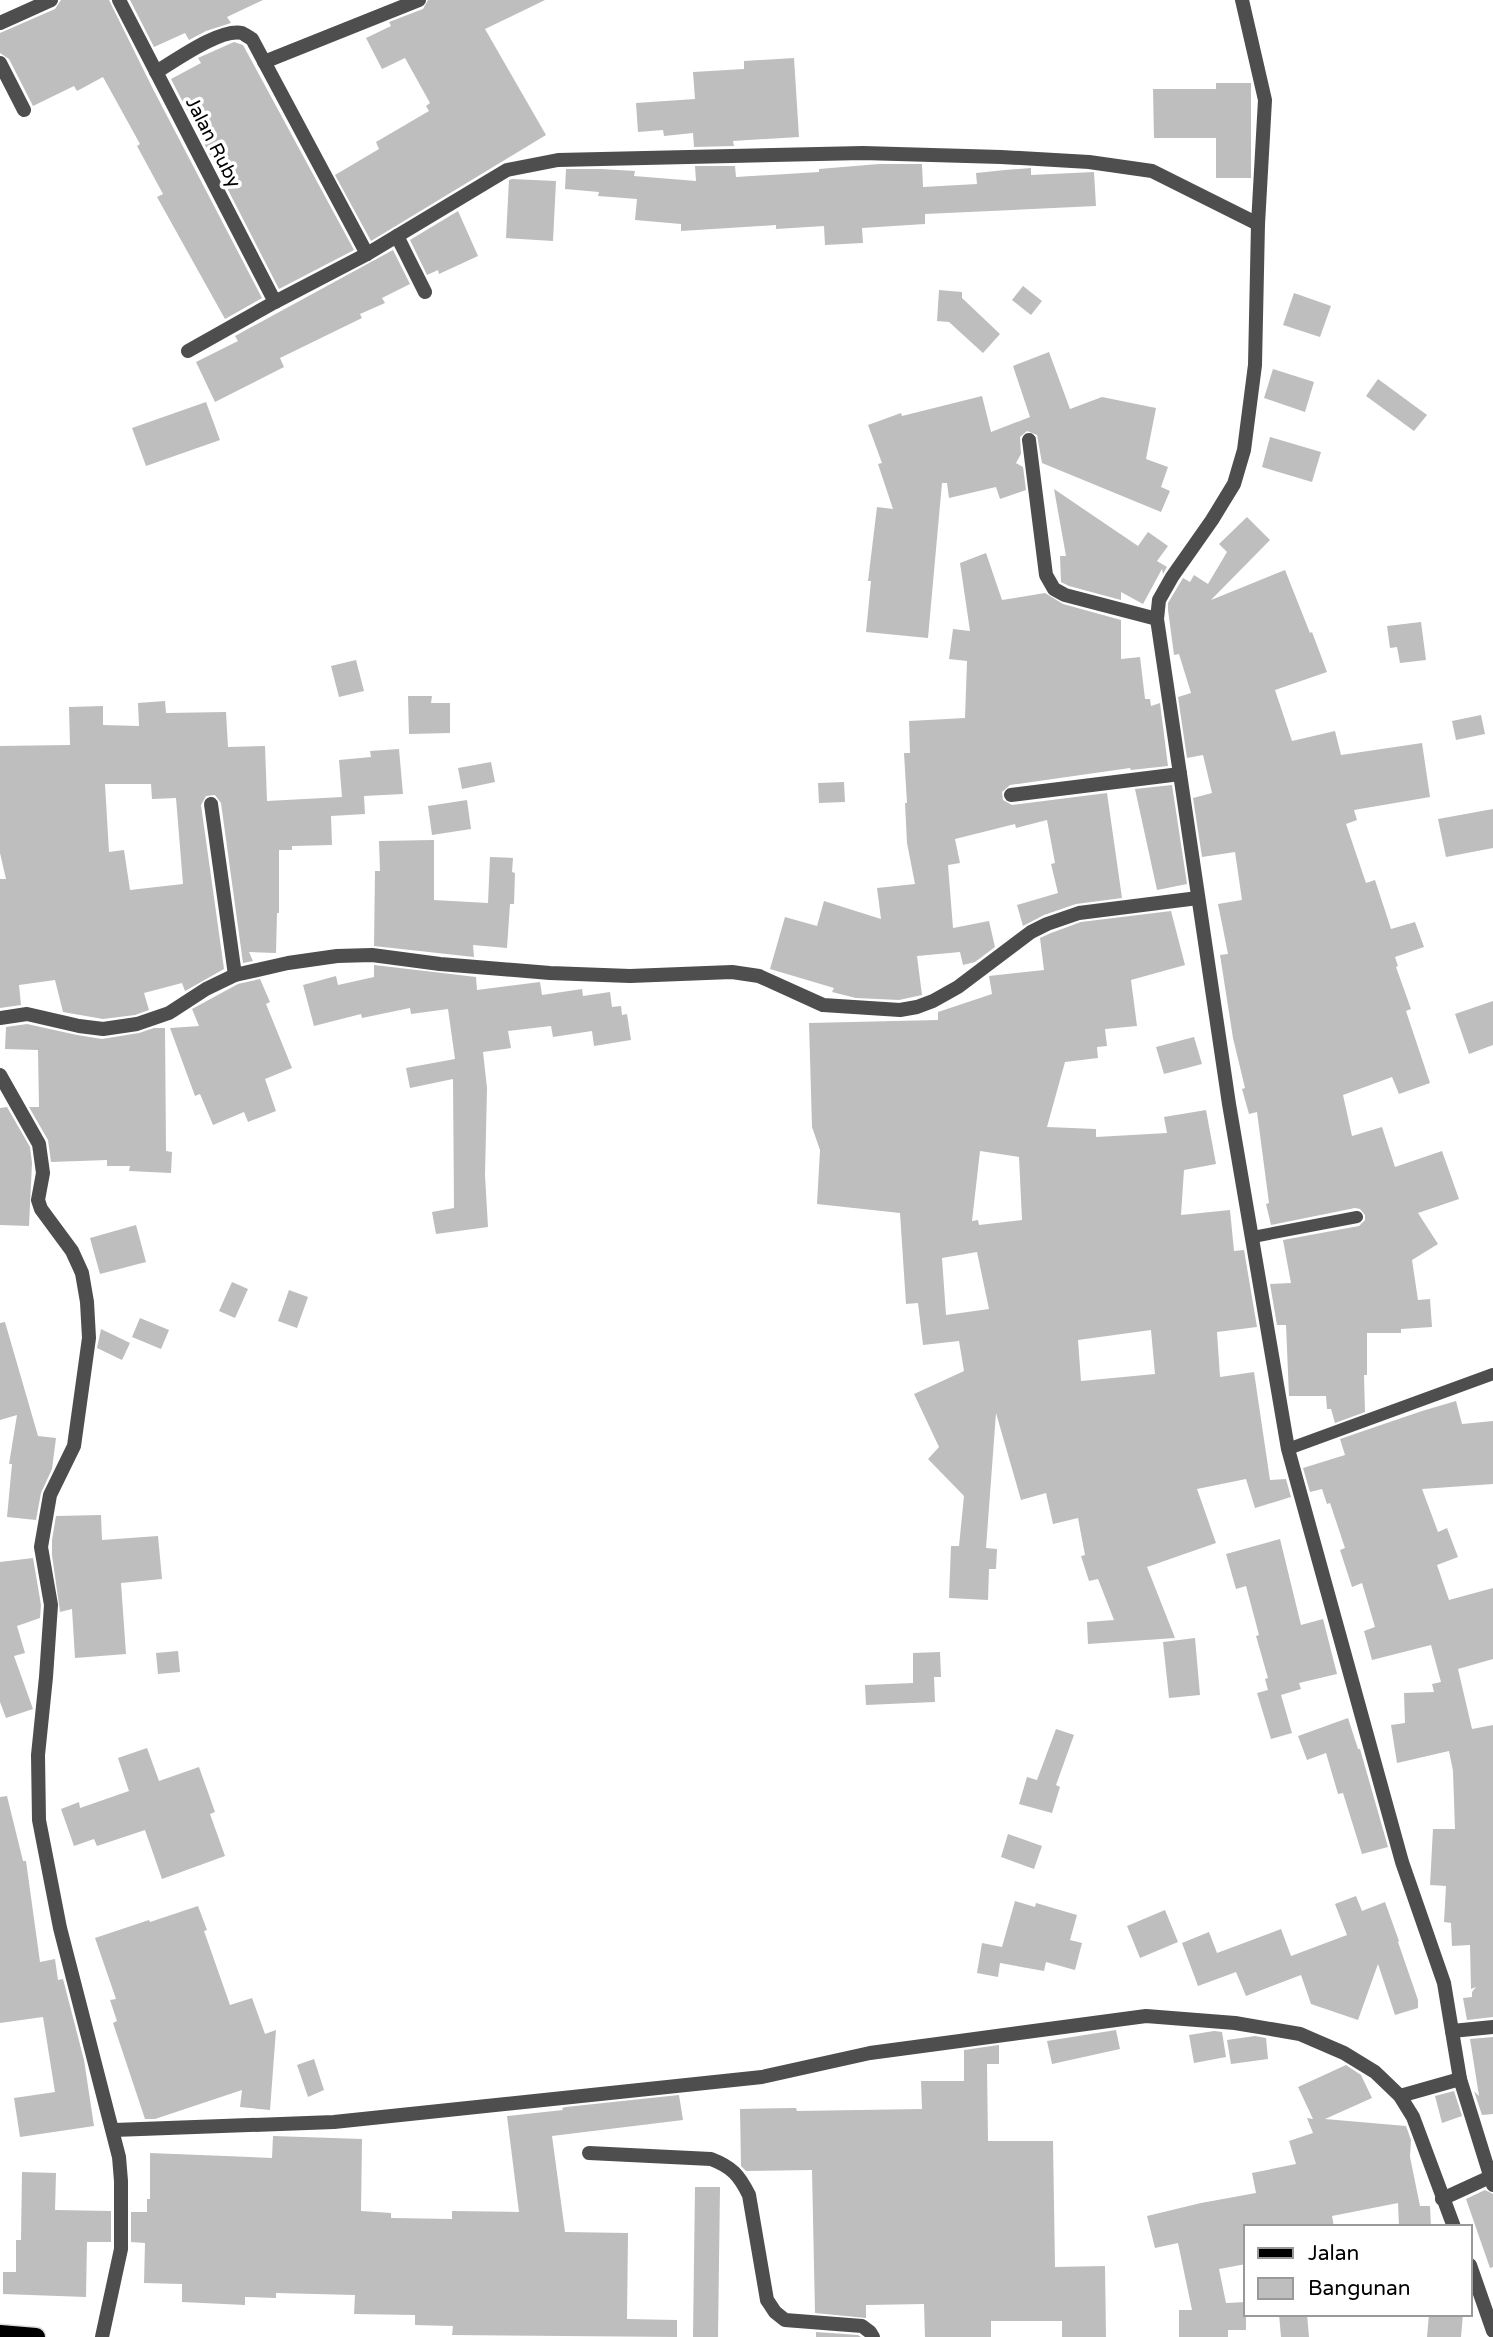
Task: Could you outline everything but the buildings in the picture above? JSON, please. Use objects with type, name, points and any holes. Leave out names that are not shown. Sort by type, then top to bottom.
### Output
[{"type":"main road","points":[[5,2335],[36,2337]]},
{"type":"street","points":[[0,23],[51,0]]},
{"type":"street","name":"Jalan Ruby","points":[[119,0],[275,302]]},
{"type":"street","points":[[264,62],[419,0]]},
{"type":"street","points":[[1242,0],[1265,100],[1258,224],[1255,365],[1244,450],[1234,484],[1159,600],[1157,619],[1229,1104],[1288,1449],[1402,1862],[1444,1983],[1461,2079],[1492,2181],[1442,2199]]},
{"type":"street","points":[[156,72],[213,40],[235,33],[243,33],[252,39],[367,254]]},
{"type":"street","points":[[0,62],[24,110]]},
{"type":"street","points":[[188,351],[367,254],[507,170],[558,160],[863,153],[1089,162],[1152,171],[1258,224]]},
{"type":"street","points":[[397,236],[425,292]]},
{"type":"street","points":[[1029,440],[1046,575],[1054,589],[1073,597],[1157,619]]},
{"type":"street","points":[[1011,795],[1180,774]]},
{"type":"street","points":[[211,803],[235,975]]},
{"type":"street","points":[[0,1018],[27,1014],[79,1026],[103,1028],[137,1024],[169,1013],[206,989],[235,975],[288,963],[337,956],[372,955],[440,964],[550,973],[630,976],[732,972],[759,976],[823,1005],[900,1010],[933,1001],[958,987],[1031,932],[1047,924],[1079,912],[1198,898]]},
{"type":"street","points":[[0,1075],[39,1144],[43,1173],[38,1200],[41,1209],[77,1262],[82,1273],[87,1302],[89,1338],[74,1446],[50,1495],[41,1547],[51,1605],[38,1755],[39,1820],[60,1927],[114,2130],[121,2181],[121,2249],[102,2337]]},
{"type":"street","points":[[114,2130],[334,2122],[762,2077],[870,2053],[1146,2016],[1235,2023],[1300,2034],[1344,2053],[1375,2072],[1400,2096],[1419,2129],[1453,2225]]},
{"type":"street","points":[[1452,2031],[1493,2027]]},
{"type":"street","points":[[1400,2096],[1461,2079]]},
{"type":"street","points":[[589,2153],[711,2159],[727,2166],[741,2180],[749,2194],[767,2300],[775,2312],[785,2320],[862,2326],[873,2337]]},
{"type":"street","points":[[1472,2271],[1493,2330]]},
{"type":"lane","points":[[1253,1237],[1357,1217]]},
{"type":"lane","points":[[1288,1449],[1493,1374]]}]
